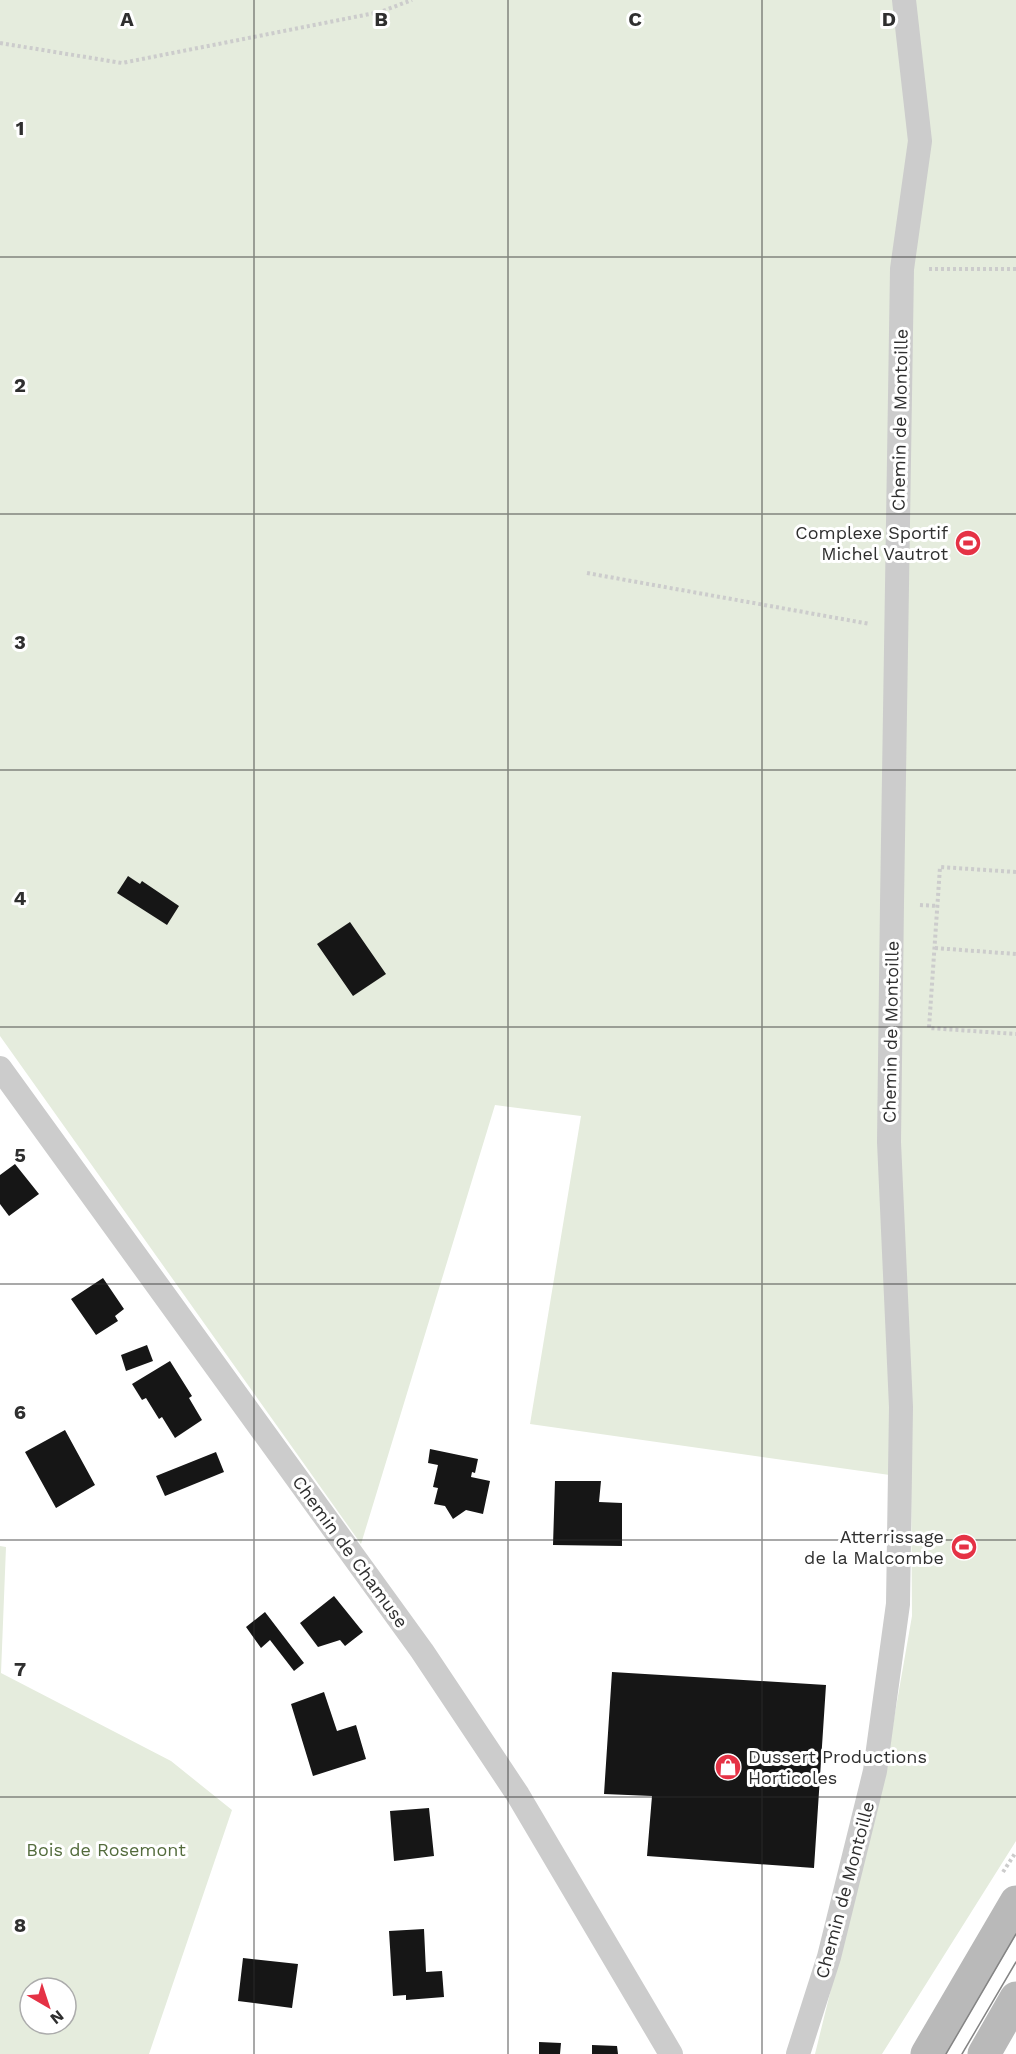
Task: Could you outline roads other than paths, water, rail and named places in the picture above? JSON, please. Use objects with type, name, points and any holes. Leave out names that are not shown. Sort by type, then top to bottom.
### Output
[{"type":"main road","points":[[927,2054],[1016,1902]]},
{"type":"main road","points":[[984,2054],[1016,1998]]},
{"type":"street","name":"Chemin de Montoille","points":[[798,2054],[829,1958],[875,1771],[898,1604],[901,1407],[889,1142],[896,629],[902,269],[920,141],[904,0]]},
{"type":"street","name":"Chemin de Chamuse","points":[[0,1068],[435,1670],[518,1795],[671,2054]]},
{"type":"tram line","points":[[946,2054],[1016,1934]]},
{"type":"tram line","points":[[962,2054],[1016,1962]]},
{"type":"place","name":"Complexe Sportif Michel Vautrot","points":[[968,543]]},
{"type":"place","name":"Atterrissage de la Malcombe","points":[[964,1547]]},
{"type":"place","name":"Dussert Productions Horticoles","points":[[728,1767]]},
{"type":"park label","name":"Bois de Rosemont","points":[[106,1850]]}]
